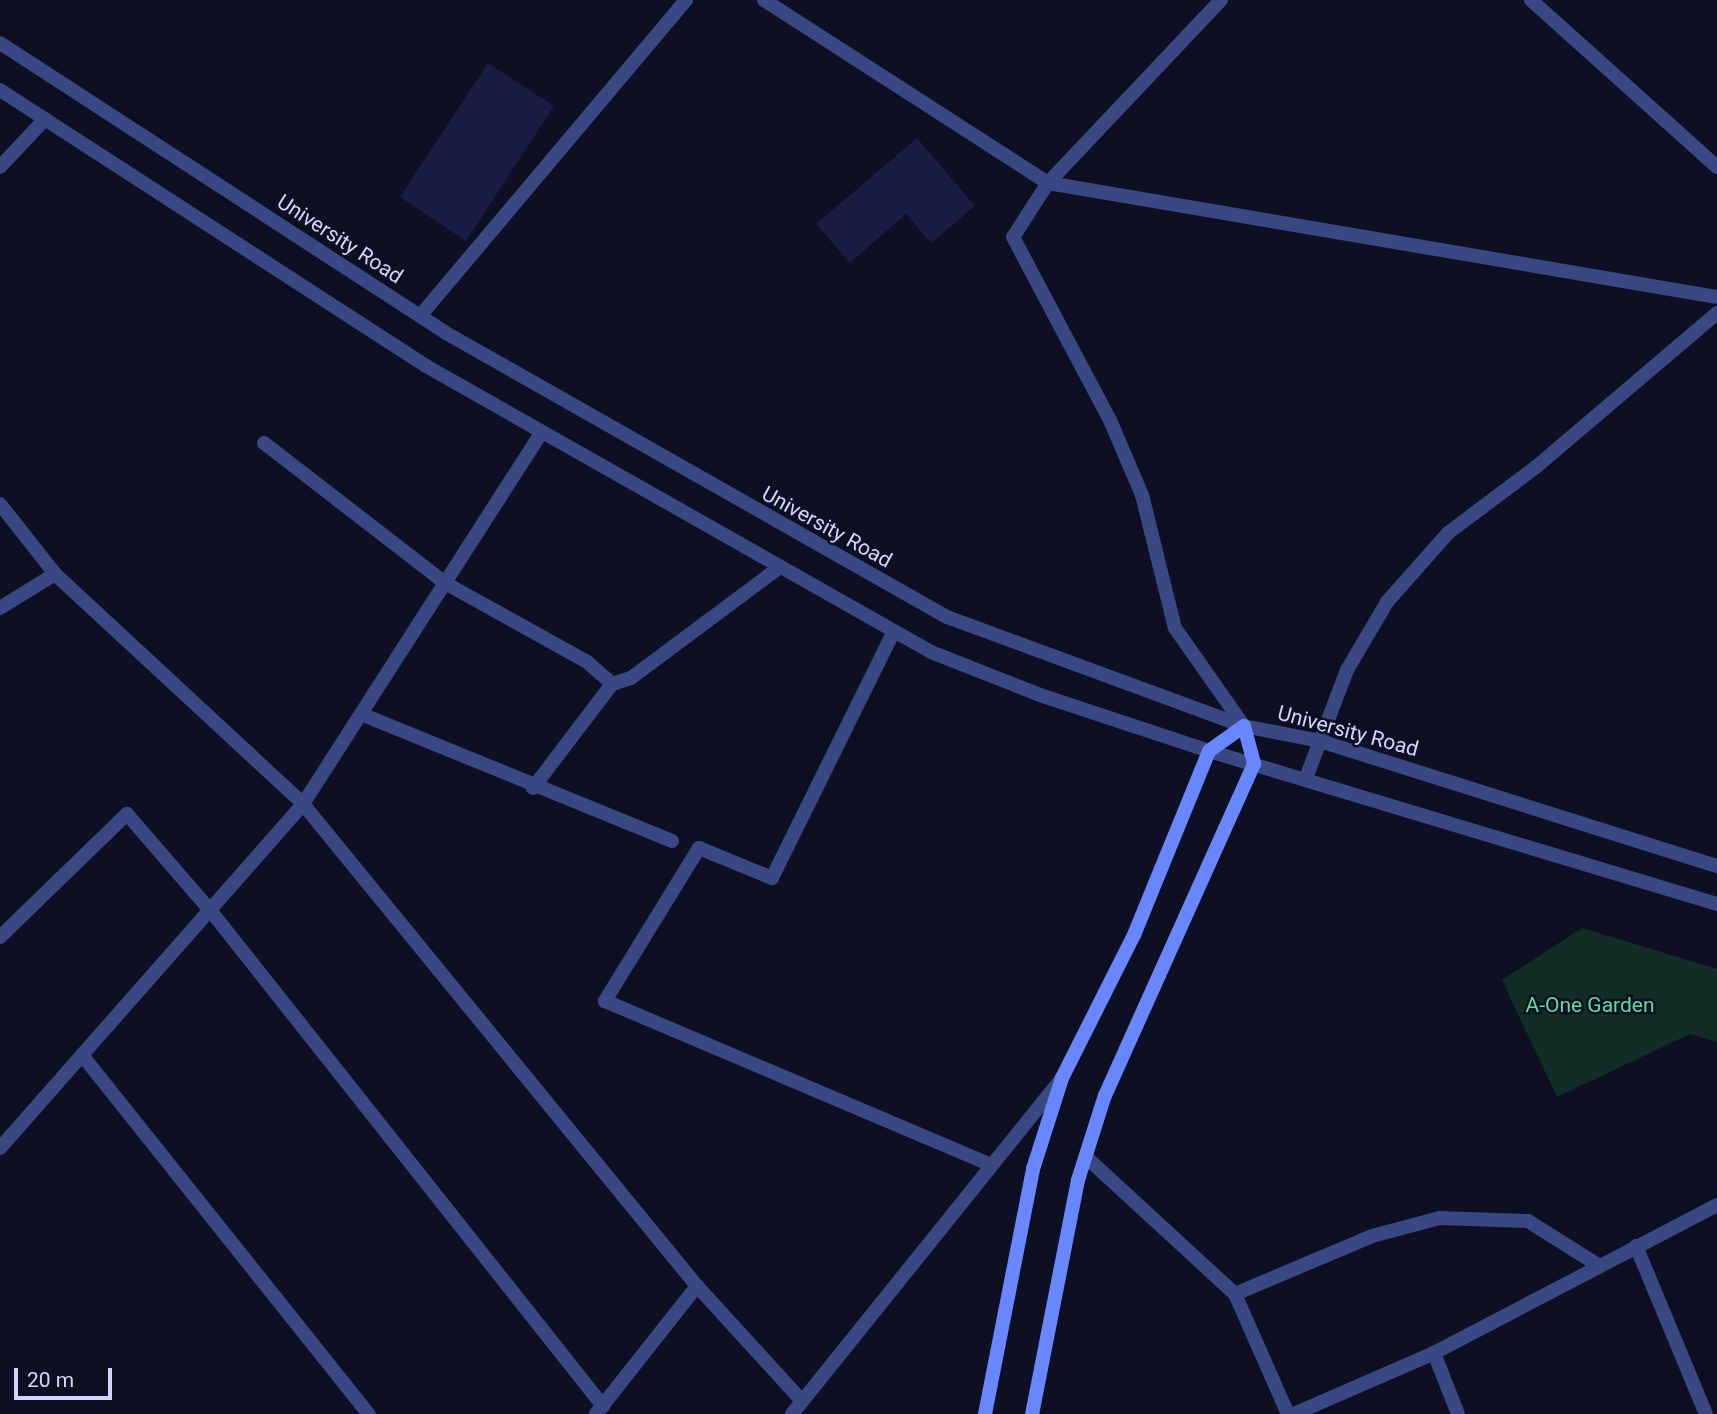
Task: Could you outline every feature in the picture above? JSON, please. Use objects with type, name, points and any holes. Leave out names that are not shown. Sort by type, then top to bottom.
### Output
[{"type":"main road","points":[[985,1414],[1033,1169],[1062,1078],[1134,935],[1209,751],[1244,726],[1254,764],[1105,1095],[1086,1157],[1032,1414]]},
{"type":"street","points":[[420,316],[686,0]]},
{"type":"street","points":[[764,0],[1048,183],[1717,297]]},
{"type":"street","points":[[1221,0],[1048,183],[1013,237],[1110,420],[1142,495],[1175,628],[1244,726]]},
{"type":"street","points":[[1531,0],[1717,167]]},
{"type":"street","name":"University Road","points":[[0,43],[420,316],[830,554],[947,617],[1244,726],[1320,741],[1717,866]]},
{"type":"street","points":[[0,90],[426,366],[893,633],[1040,695],[1209,751],[1306,778],[1640,884],[1717,904]]},
{"type":"street","points":[[0,167],[45,119]]},
{"type":"street","points":[[1306,778],[1347,670],[1387,602],[1448,533],[1686,344],[1717,313]]},
{"type":"street","points":[[0,1148],[303,804],[541,433]]},
{"type":"street","points":[[264,443],[445,583],[586,661],[612,684]]},
{"type":"street","points":[[0,504],[55,573],[303,804],[697,1286],[802,1401]]},
{"type":"street","points":[[533,788],[612,684],[631,678],[777,569]]},
{"type":"street","points":[[0,608],[55,573]]},
{"type":"street","points":[[893,633],[772,878],[699,848],[606,1001],[992,1166]]},
{"type":"street","points":[[361,713],[533,788],[672,841]]},
{"type":"street","points":[[0,937],[127,814],[210,910],[599,1410],[697,1286]]},
{"type":"street","points":[[82,1055],[369,1414]]},
{"type":"street","points":[[792,1414],[1062,1078]]},
{"type":"street","points":[[1086,1157],[1235,1294],[1288,1414]]},
{"type":"street","points":[[1294,1414],[1434,1353],[1717,1205]]},
{"type":"street","points":[[1235,1294],[1372,1236],[1439,1218],[1528,1221],[1598,1265]]},
{"type":"street","points":[[1636,1246],[1706,1414]]},
{"type":"street","points":[[1434,1353],[1458,1414]]},
{"type":"green space","name":"A-One Garden","points":[[1582,928],[1717,969],[1717,1042],[1690,1034],[1557,1097],[1502,980]]},
{"type":"building","points":[[488,63],[554,106],[466,241],[400,197]]},
{"type":"building","points":[[917,138],[975,206],[931,243],[906,214],[850,263],[816,224]]}]
